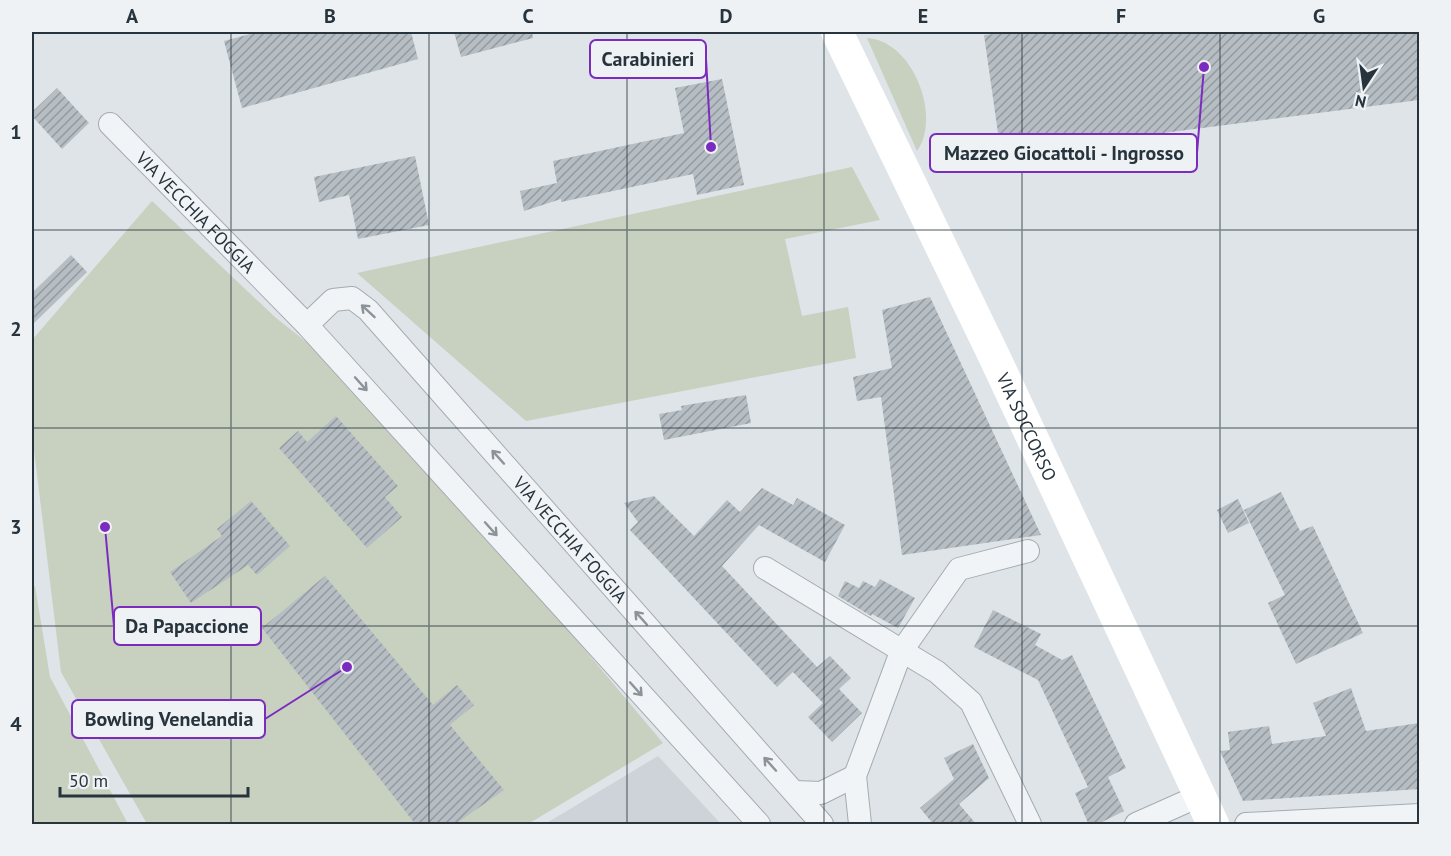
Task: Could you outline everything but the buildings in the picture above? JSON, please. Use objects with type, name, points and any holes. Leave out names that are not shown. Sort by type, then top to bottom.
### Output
[{"type":"main road","name":"VIA SOCCORSO","points":[[837,32],[994,356],[1213,825]]},
{"type":"street","name":"VIA VECCHIA FOGGIA","points":[[110,124],[307,325],[759,825]]},
{"type":"street","name":"VIA VECCHIA FOGGIA","points":[[307,325],[333,300],[352,298],[368,310],[822,825]]},
{"type":"street","points":[[860,825],[855,776],[901,652],[959,569],[1028,551]]},
{"type":"street","points":[[765,568],[937,672],[971,702],[1030,825]]},
{"type":"street","points":[[795,792],[821,793],[855,776]]},
{"type":"street","points":[[1136,825],[1199,796]]},
{"type":"street","points":[[1246,825],[1419,814]]},
{"type":"shaded area","points":[[658,756],[721,824],[545,824]]},
{"type":"green space","points":[[867,38],[883,42],[897,52],[909,65],[918,82],[924,100],[926,119],[924,136],[917,151]]},
{"type":"green space","points":[[852,167],[880,220],[785,239],[802,316],[848,307],[856,358],[526,421],[357,273]]},
{"type":"green space","points":[[152,201],[276,318],[314,348],[454,494],[663,743],[528,824],[147,824],[61,672],[32,433],[32,340]]},
{"type":"green space","points":[[35,586],[50,677],[128,824],[32,824],[32,587]]},
{"type":"place","name":"Mazzeo Giocattoli - Ingrosso","points":[[1204,67]]},
{"type":"place","name":"Carabinieri","points":[[711,147]]},
{"type":"place","name":"Da Papaccione","points":[[105,527]]},
{"type":"place","name":"Bowling Venelandia","points":[[347,667]]}]
